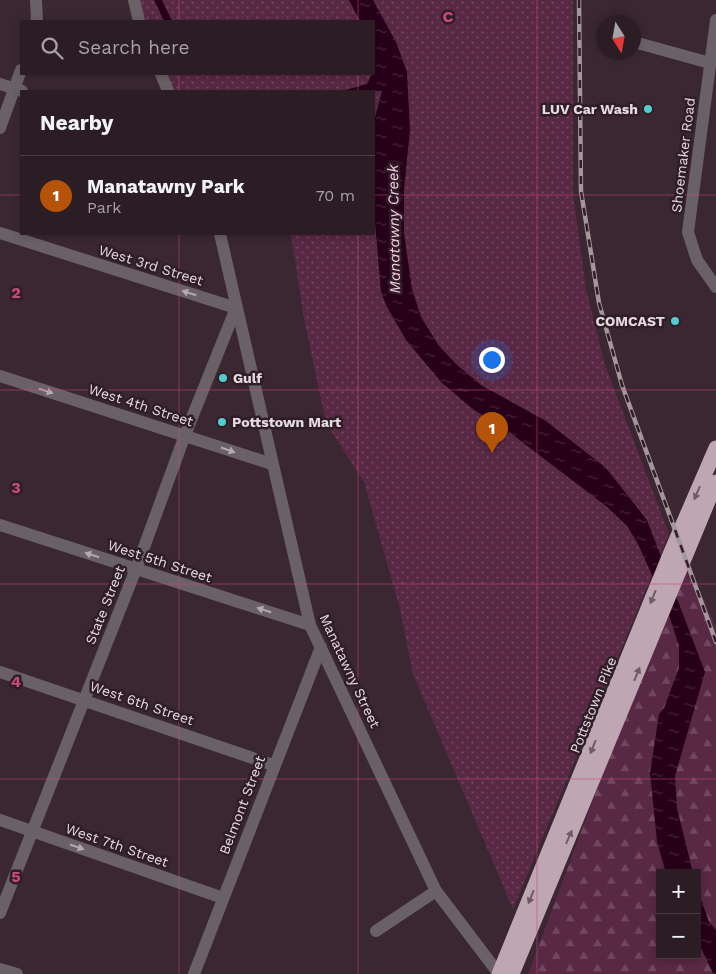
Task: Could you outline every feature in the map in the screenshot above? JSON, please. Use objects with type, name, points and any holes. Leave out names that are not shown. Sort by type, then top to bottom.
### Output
[{"type":"highway","name":"Pottstown Pike","points":[[512,963],[671,552],[716,448]]},
{"type":"highway","name":"Pottstown Pike","points":[[499,974],[512,963],[619,719],[677,571],[716,482]]},
{"type":"street","points":[[36,0],[36,20]]},
{"type":"street","points":[[134,0],[139,20]]},
{"type":"street","name":"Shoemaker Road","points":[[716,20],[688,232],[697,260],[716,287]]},
{"type":"street","points":[[641,44],[710,63]]},
{"type":"street","points":[[0,128],[18,90],[20,75]]},
{"type":"street","points":[[160,75],[168,90]]},
{"type":"street","points":[[0,84],[18,90]]},
{"type":"street","name":"West 3rd Street","points":[[0,234],[236,308]]},
{"type":"street","name":"Manatawny Street","points":[[220,235],[310,625],[436,891],[499,974]]},
{"type":"street","name":"State Street","points":[[0,913],[31,830],[136,569],[185,435],[236,308]]},
{"type":"street","name":"West 4th Street","points":[[0,376],[272,464]]},
{"type":"street","name":"West 5th Street","points":[[0,526],[310,625]]},
{"type":"street","name":"Belmont Street","points":[[194,974],[273,765],[321,646]]},
{"type":"street","name":"West 6th Street","points":[[0,672],[273,765]]},
{"type":"street","name":"West 7th Street","points":[[0,820],[223,898]]},
{"type":"street","points":[[376,931],[436,891]]},
{"type":"street","points":[[0,969],[16,974]]},
{"type":"green space","points":[[139,0],[573,0],[573,194],[586,289],[605,365],[669,534],[513,909],[413,674],[400,609],[364,482],[326,423],[304,319],[291,235],[375,235],[375,90],[173,90],[165,75],[375,75],[375,20],[145,20]]},
{"type":"green space","points":[[684,556],[716,627],[716,974],[528,974]]},
{"type":"water","points":[[154,0],[162,0],[172,20],[164,20]]},
{"type":"water","name":"Manatawny Creek","points":[[349,0],[373,0],[396,42],[407,72],[410,131],[404,189],[404,233],[412,289],[421,317],[439,346],[457,365],[481,385],[546,421],[606,468],[647,520],[705,672],[675,776],[677,808],[692,869],[665,869],[657,842],[650,773],[659,714],[664,708],[679,668],[679,646],[666,606],[638,544],[627,526],[606,506],[501,426],[474,410],[442,383],[406,340],[387,307],[381,292],[375,222],[375,117],[382,91],[346,90],[367,84],[372,75],[375,75],[375,20],[359,20]]},
{"type":"water","points":[[701,899],[709,922],[716,930],[716,974],[713,973],[701,948]]},
{"type":"railway","points":[[579,0],[581,191],[599,303],[622,385],[716,642]]},
{"type":"place","name":"LUV Car Wash","points":[[648,109]]},
{"type":"place","name":"COMCAST","points":[[675,321]]},
{"type":"place","name":"Gulf","points":[[223,378]]},
{"type":"place","name":"Pottstown Mart","points":[[222,422]]},
{"type":"place","name":"Manatawny Park","points":[[492,453]]}]
